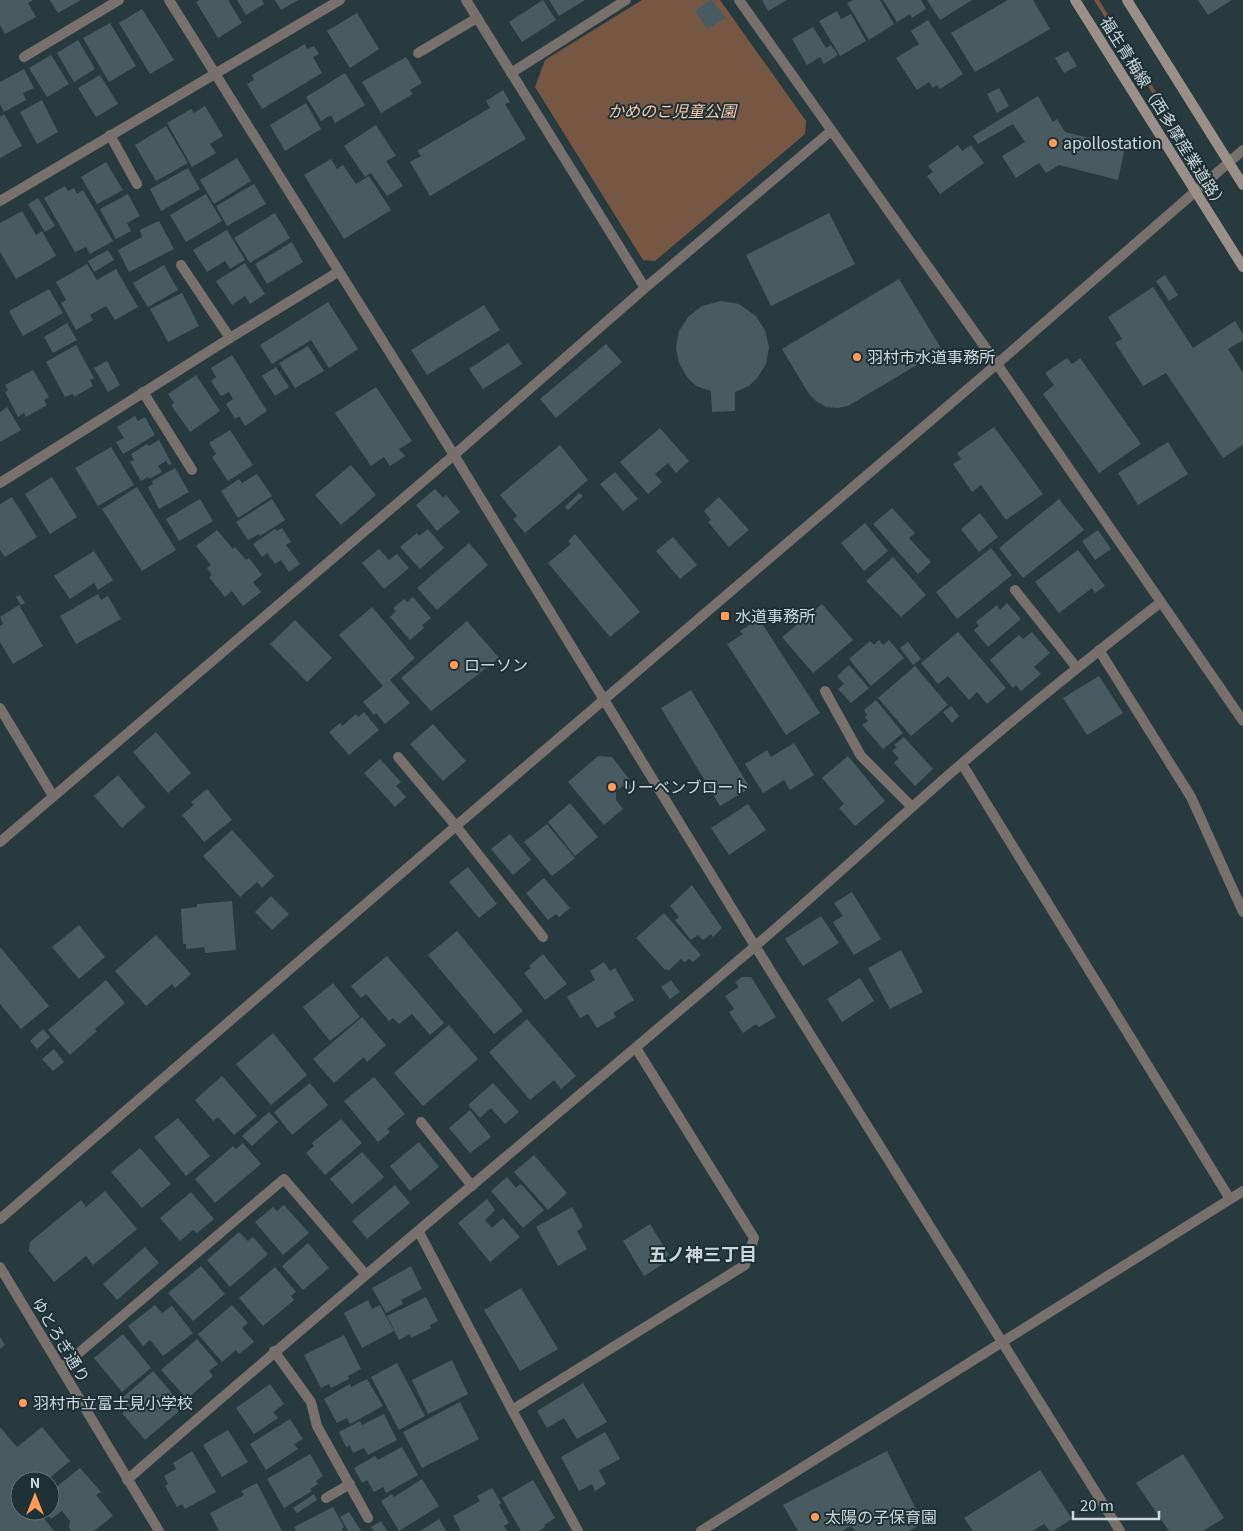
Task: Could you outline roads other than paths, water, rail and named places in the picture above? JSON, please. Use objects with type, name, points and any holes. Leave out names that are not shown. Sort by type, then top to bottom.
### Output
[{"type":"main road","name":"福生青梅線（西多摩産業道路）","points":[[1075,0],[1243,267]]},
{"type":"main road","name":"福生青梅線（西多摩産業道路）","points":[[1127,0],[1243,185]]},
{"type":"street","points":[[24,58],[119,0]]},
{"type":"street","points":[[169,0],[214,75],[454,455],[755,946],[1120,1531]]},
{"type":"street","points":[[0,201],[340,0]]},
{"type":"street","points":[[466,0],[644,288]]},
{"type":"street","points":[[511,73],[626,0]]},
{"type":"street","points":[[739,0],[997,364],[1243,721]]},
{"type":"street","points":[[418,53],[477,18]]},
{"type":"street","points":[[0,842],[454,455],[644,288],[831,131]]},
{"type":"street","points":[[110,135],[137,184]]},
{"type":"street","points":[[0,1219],[997,364],[1243,150]]},
{"type":"street","points":[[181,265],[230,338]]},
{"type":"street","points":[[0,483],[338,272]]},
{"type":"street","points":[[143,392],[192,470]]},
{"type":"street","points":[[1015,590],[1077,668]]},
{"type":"street","points":[[128,1480],[274,1351],[419,1232],[755,946],[962,764],[1099,650],[1161,602]]},
{"type":"street","points":[[1099,650],[1191,797],[1243,912]]},
{"type":"street","points":[[825,691],[861,756],[912,807]]},
{"type":"street","points":[[0,708],[53,796]]},
{"type":"street","points":[[398,757],[456,826],[543,937]]},
{"type":"street","points":[[962,764],[1230,1200]]},
{"type":"street","points":[[512,1410],[745,1265],[754,1238],[636,1048]]},
{"type":"street","points":[[420,1122],[472,1186]]},
{"type":"street","points":[[61,1368],[284,1179],[366,1275]]},
{"type":"street","points":[[701,1531],[1243,1191]]},
{"type":"street","points":[[419,1232],[574,1530]]},
{"type":"street","name":"ゆとろぎ通り","points":[[0,1267],[158,1531]]},
{"type":"street","points":[[274,1351],[311,1402],[317,1426],[368,1518]]},
{"type":"street","points":[[326,1498],[350,1484]]},
{"type":"place","name":"apollostation","points":[[1053,143]]},
{"type":"place","name":"羽村市水道事務所","points":[[857,357]]},
{"type":"place","name":"水道事務所","points":[[725,616]]},
{"type":"place","name":"ローソン","points":[[454,665]]},
{"type":"place","name":"リーベンブロート","points":[[612,787]]},
{"type":"place","name":"羽村市立富士見小学校","points":[[23,1403]]},
{"type":"place","name":"太陽の子保育園","points":[[815,1517]]},
{"type":"district","name":"五ノ神三丁目","points":[[703,1255]]},
{"type":"park label","name":"かめのこ児童公園","points":[[672,111]]}]
